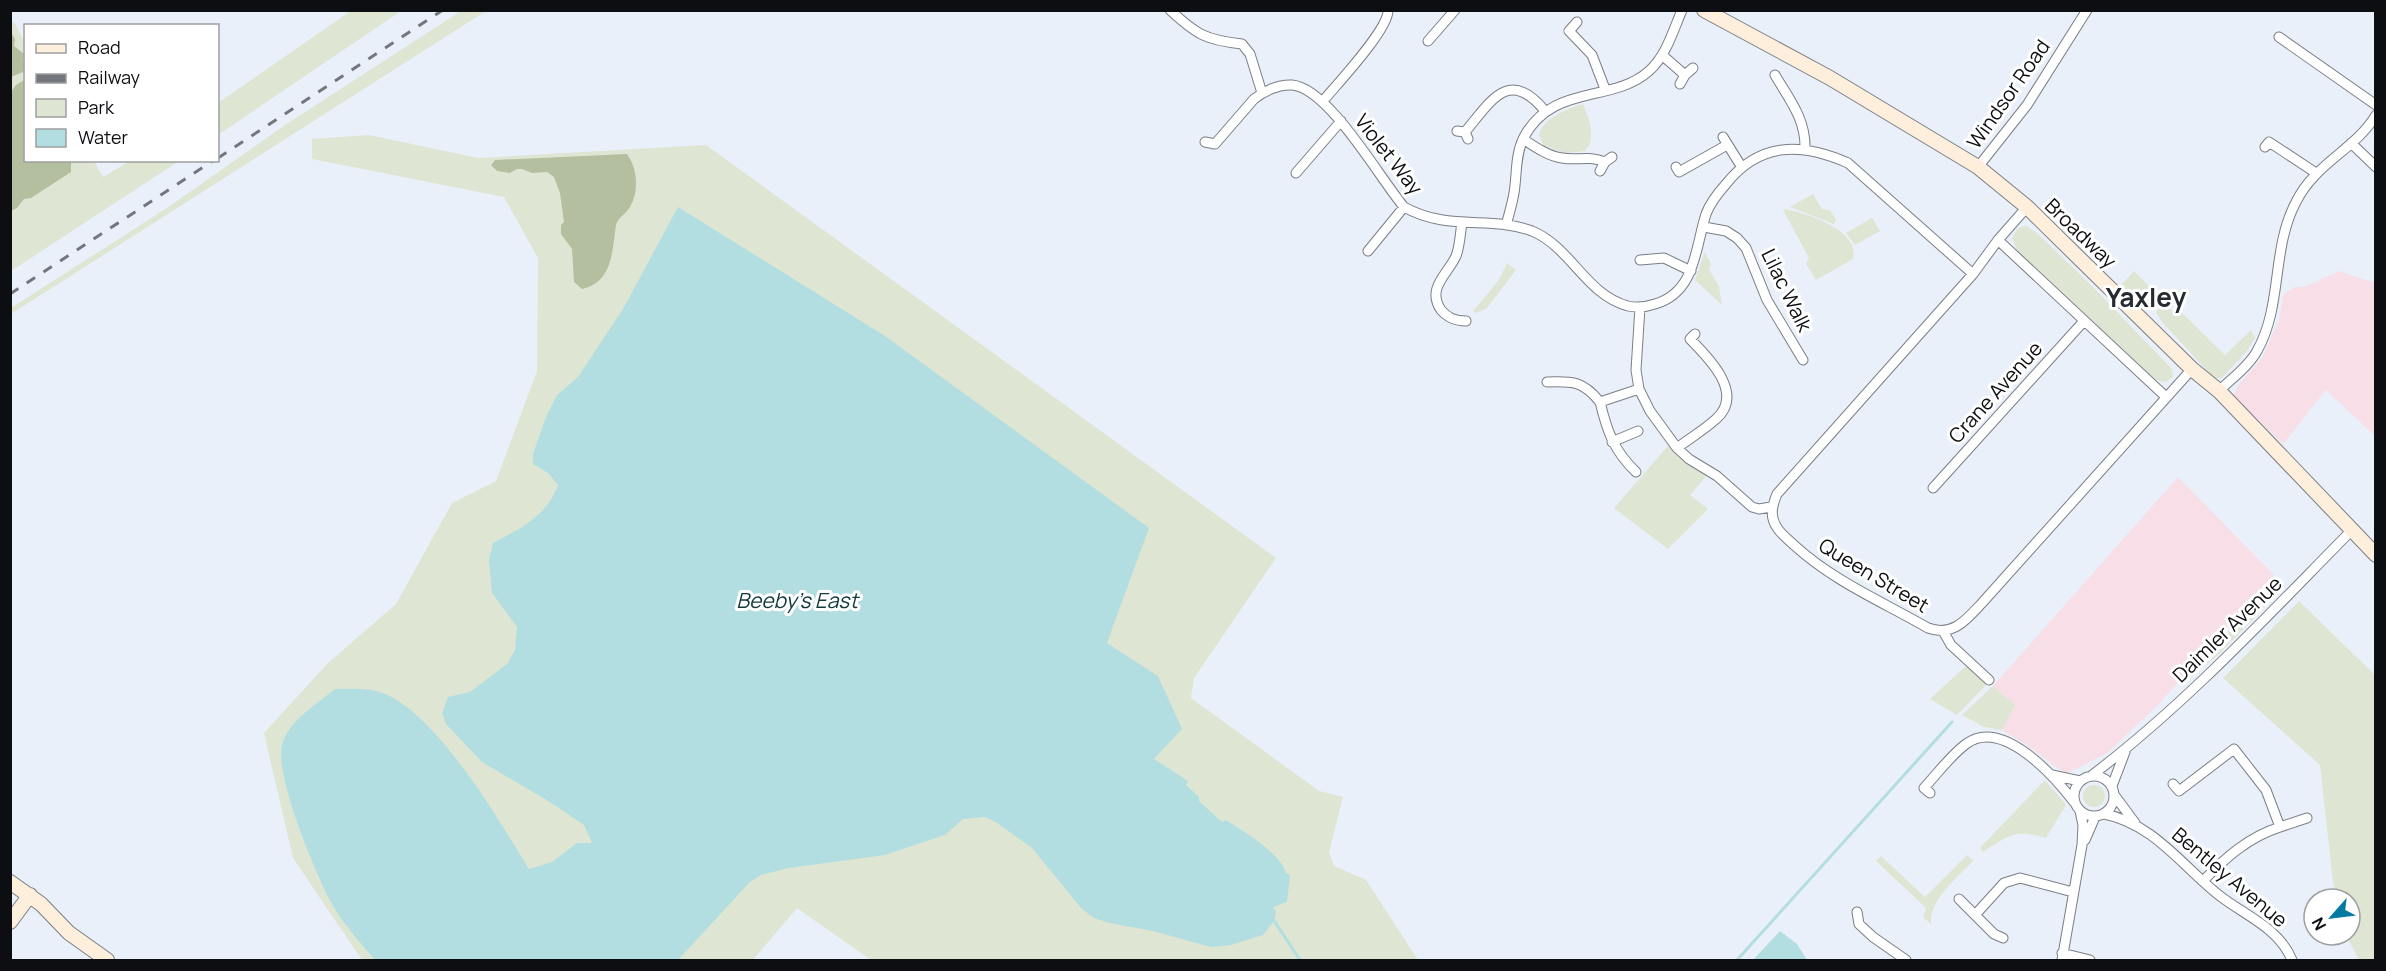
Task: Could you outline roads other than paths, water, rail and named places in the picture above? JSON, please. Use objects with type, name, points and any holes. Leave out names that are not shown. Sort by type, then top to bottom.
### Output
[{"type":"main road","name":"Broadway","points":[[1704,10],[1830,78],[1978,167],[2027,207],[2192,369],[2219,391],[2376,555]]},
{"type":"main road","points":[[10,882],[41,904],[69,933],[107,960]]},
{"type":"main road","points":[[10,922],[30,895]]},
{"type":"street","points":[[1170,10],[1198,35],[1220,42],[1242,44],[1250,54],[1262,93],[1254,99],[1215,144],[1205,142]]},
{"type":"street","points":[[1323,101],[1375,38],[1388,17],[1388,10]]},
{"type":"street","points":[[1428,41],[1455,10]]},
{"type":"street","points":[[1506,225],[1514,193],[1516,165],[1523,139],[1545,111],[1641,77],[1662,55],[1682,10]]},
{"type":"street","name":"Windsor Road","points":[[1978,167],[2027,105],[2087,10]]},
{"type":"street","points":[[1577,22],[1569,31],[1592,55],[1605,90]]},
{"type":"street","points":[[2279,37],[2301,47],[2376,105]]},
{"type":"street","points":[[1662,55],[1689,72],[1680,84]]},
{"type":"street","points":[[1775,75],[1786,87],[1805,132],[1804,148]]},
{"type":"street","name":"Violet Way","points":[[1262,93],[1283,85],[1293,85],[1301,87],[1323,101],[1341,121],[1404,207],[1438,220],[1462,224],[1506,225],[1532,231],[1544,237],[1605,295],[1629,306],[1640,308]]},
{"type":"street","points":[[1463,134],[1493,99],[1502,92],[1520,90],[1527,93],[1545,111]]},
{"type":"street","points":[[2219,391],[2256,353],[2269,326],[2280,244],[2296,201],[2316,174],[2351,143],[2376,115]]},
{"type":"street","points":[[1296,173],[1341,121]]},
{"type":"street","points":[[1523,139],[1548,154],[1561,158],[1592,157],[1606,163]]},
{"type":"street","points":[[1676,167],[1679,172],[1725,141],[1741,166]]},
{"type":"street","points":[[2265,147],[2270,142],[2316,174]]},
{"type":"street","points":[[2351,143],[2376,167]]},
{"type":"street","points":[[1973,274],[1856,169],[1827,154],[1804,148],[1769,153],[1741,166],[1717,195],[1706,213],[1691,271],[1680,288],[1670,297],[1640,308],[1636,362],[1639,389],[1650,411],[1677,448],[1689,459],[1717,476],[1752,507],[1760,509],[1772,507],[1777,494],[1973,274],[1998,240],[2027,207]]},
{"type":"street","points":[[1368,251],[1404,207]]},
{"type":"street","points":[[1462,224],[1456,256],[1441,278],[1436,294],[1443,312],[1450,318],[1466,321]]},
{"type":"street","name":"Lilac Walk","points":[[1704,227],[1725,231],[1737,238],[1746,248],[1767,300],[1803,360]]},
{"type":"street","points":[[1998,240],[2166,397]]},
{"type":"street","points":[[1644,258],[1664,258],[1691,271]]},
{"type":"street","name":"Crane Avenue","points":[[1933,488],[2084,321]]},
{"type":"street","points":[[1677,448],[1716,419],[1725,408],[1727,398],[1726,388],[1715,367],[1690,340]]},
{"type":"street","name":"Queen Street","points":[[1772,507],[1773,518],[1778,529],[1810,560],[1831,574],[1928,628],[1943,631],[1956,628],[1966,620],[2192,369]]},
{"type":"street","points":[[1547,382],[1571,381],[1591,390],[1600,402],[1612,442],[1620,457],[1636,472]]},
{"type":"street","points":[[1600,402],[1639,389]]},
{"type":"street","points":[[1612,442],[1638,431]]},
{"type":"street","name":"Daimler Avenue","points":[[2091,776],[2126,750],[2249,634],[2351,531]]},
{"type":"street","points":[[1943,631],[1951,645],[1989,680]]},
{"type":"street","points":[[1930,793],[1924,788],[1965,745],[1977,738],[2004,741],[2023,749],[2052,775],[2080,811],[2083,825],[2082,845],[2062,957],[2090,960]]},
{"type":"street","points":[[2173,783],[2179,791],[2234,749],[2266,790],[2280,827]]},
{"type":"street","name":"Daimler Avenue","points":[[2113,791],[2126,750]]},
{"type":"street","points":[[2052,775],[2080,781]]},
{"type":"street","points":[[2074,802],[2074,791],[2080,781],[2091,776],[2102,777],[2113,791],[2112,807],[2099,815],[2082,845]]},
{"type":"street","name":"Bentley Avenue","points":[[2113,791],[2139,827]]},
{"type":"street","points":[[2080,811],[2099,815]]},
{"type":"street","name":"Bentley Avenue","points":[[2099,815],[2118,817],[2139,827],[2172,851],[2220,896],[2274,934],[2292,960]]},
{"type":"street","points":[[2204,880],[2223,860],[2242,845],[2265,832],[2307,818]]},
{"type":"street","points":[[1975,915],[2004,883],[2020,878],[2073,892]]},
{"type":"street","points":[[1959,900],[1994,934],[2003,938]]},
{"type":"street","points":[[1857,912],[1859,924],[1873,937],[1906,960]]},
{"type":"street","points":[[1847,925],[1859,924]]},
{"type":"water","name":"Beeby's East","points":[[678,207],[885,336],[1149,528],[1107,643],[1158,676],[1182,729],[1154,759],[1188,781],[1186,785],[1199,797],[1199,801],[1222,822],[1226,820],[1269,850],[1290,875],[1287,902],[1273,907],[1276,912],[1274,921],[1263,935],[1231,945],[1211,947],[1094,918],[1082,909],[1032,848],[985,817],[963,819],[945,835],[885,855],[789,868],[761,875],[749,883],[678,960],[375,960],[352,932],[331,902],[307,848],[290,801],[281,760],[282,745],[290,728],[335,689],[376,691],[397,700],[419,718],[463,767],[529,869],[552,862],[577,843],[592,843],[584,825],[482,762],[446,724],[442,713],[448,697],[470,692],[507,664],[515,650],[517,627],[492,593],[489,560],[493,543],[532,520],[553,496],[558,485],[548,473],[533,464],[533,454],[546,417],[557,395],[578,377],[623,309]]},
{"type":"water","points":[[1780,931],[1797,944],[1807,960],[1753,960]]},
{"type":"waterway","points":[[1737,960],[1952,722]]},
{"type":"waterway","points":[[1273,919],[1300,960]]},
{"type":"railway","points":[[219,157],[443,10]]},
{"type":"railway","points":[[10,294],[211,162]]},
{"type":"district","name":"Yaxley","points":[[2146,297]]}]
